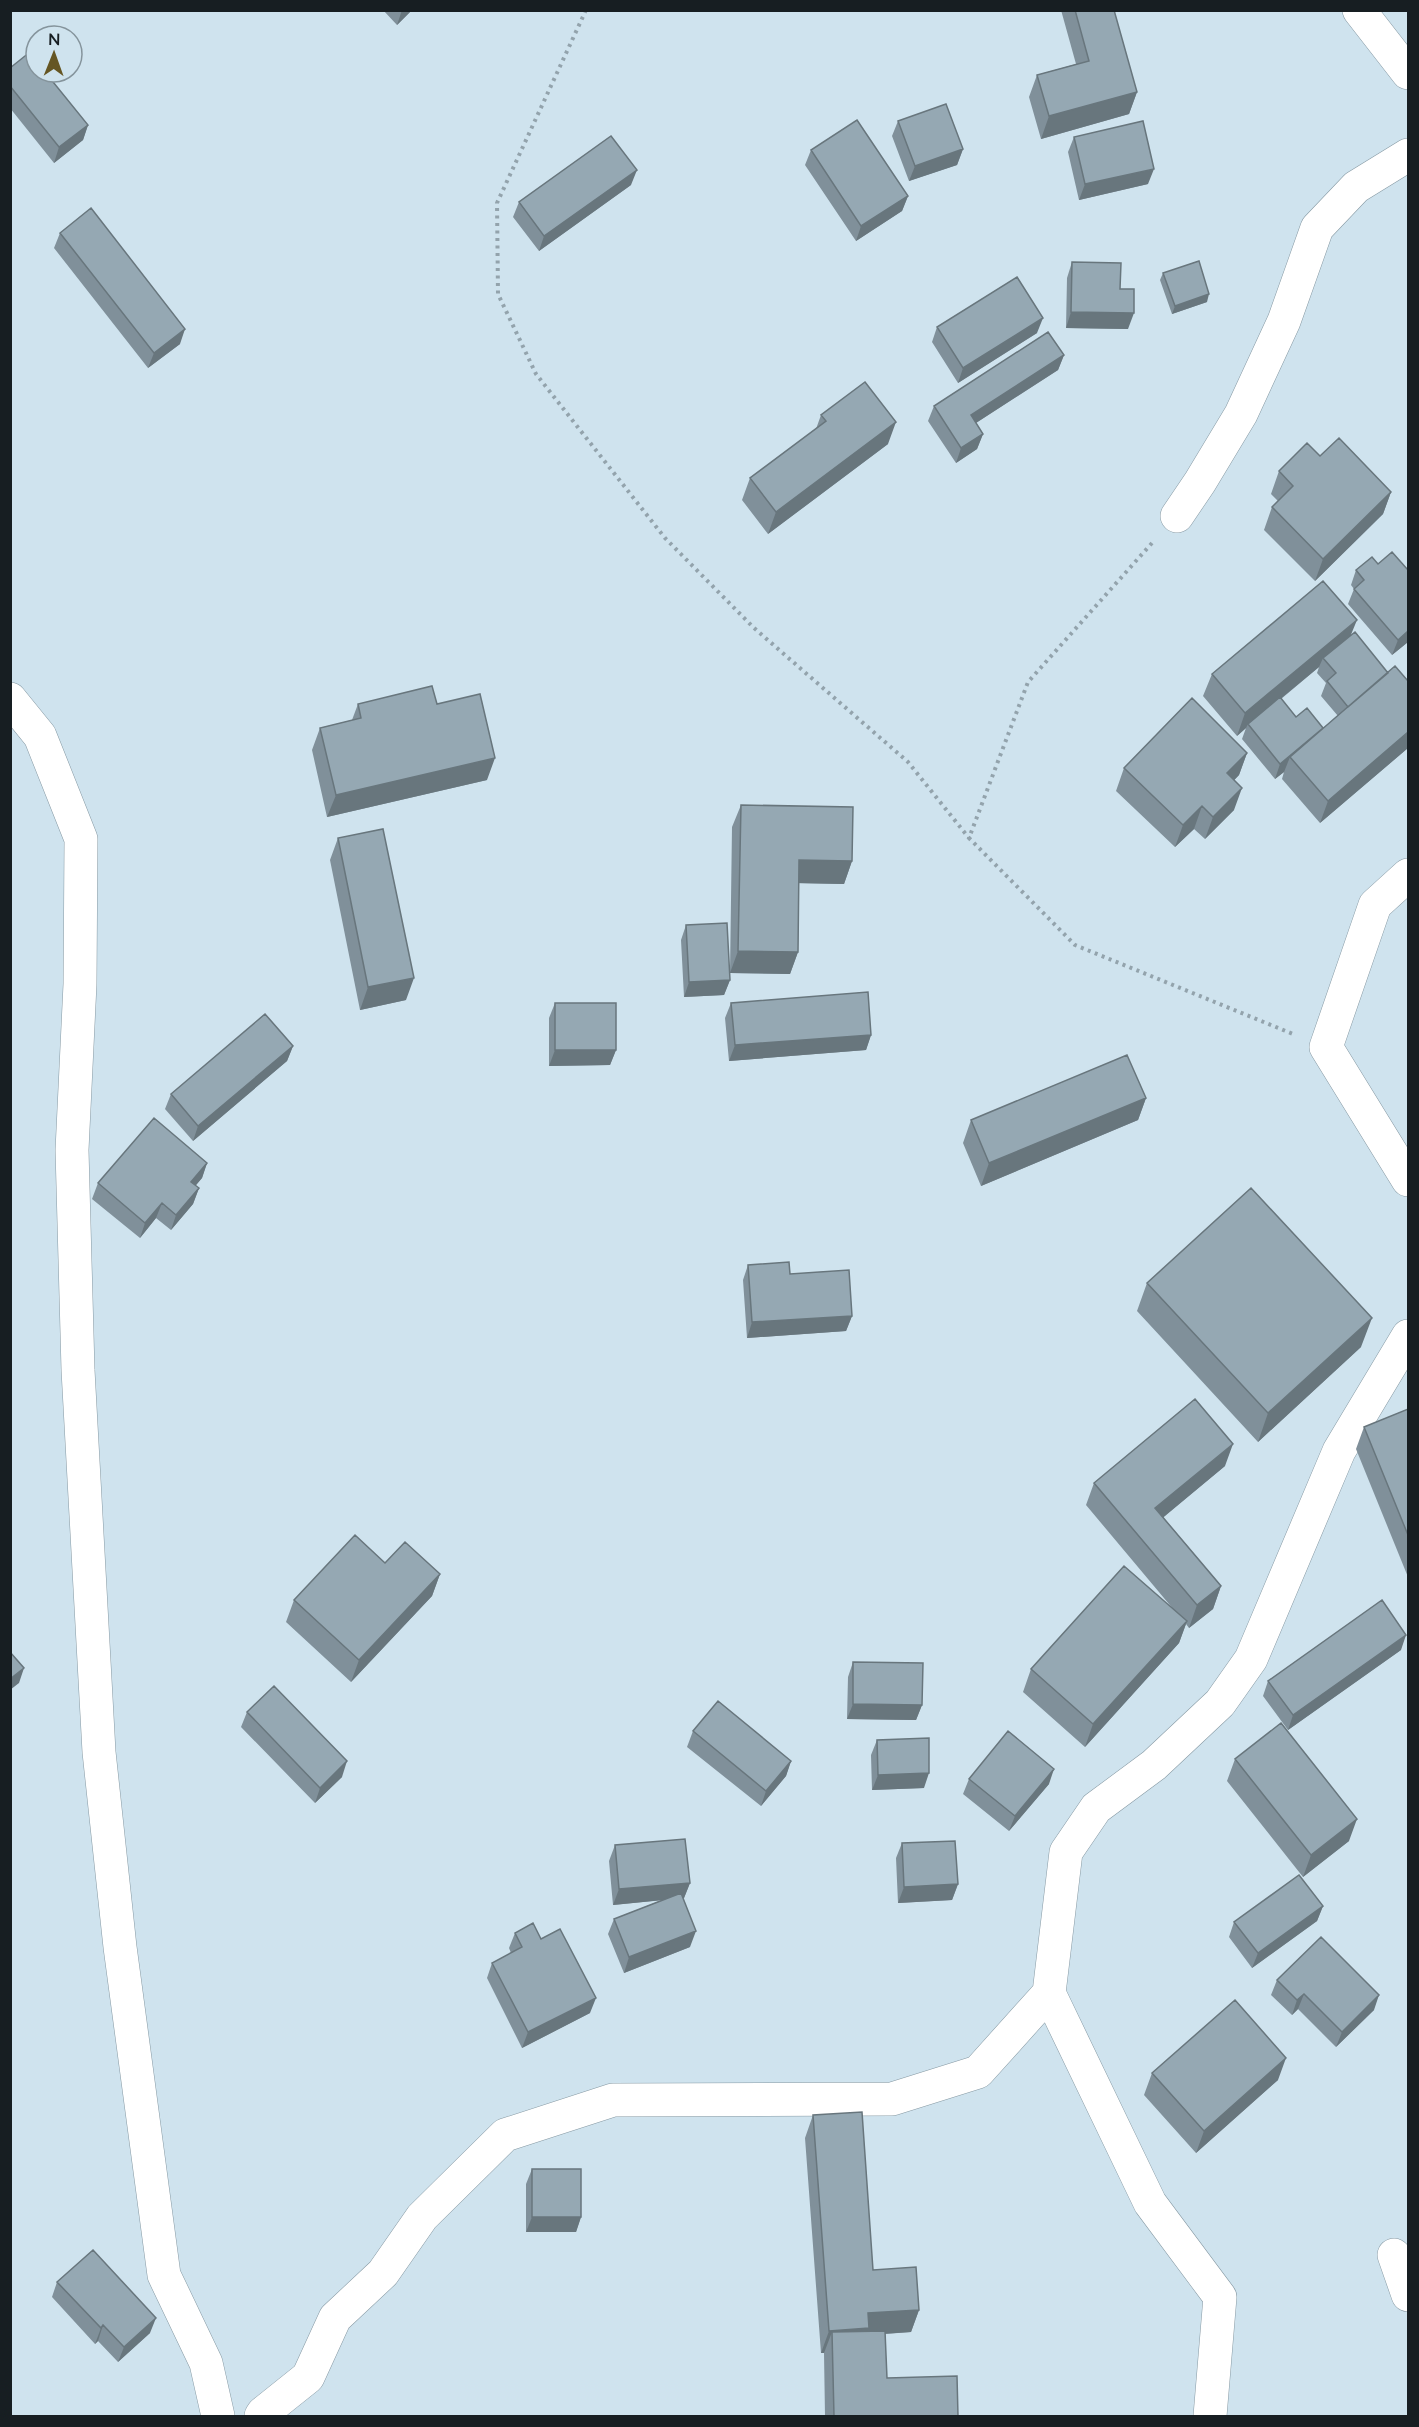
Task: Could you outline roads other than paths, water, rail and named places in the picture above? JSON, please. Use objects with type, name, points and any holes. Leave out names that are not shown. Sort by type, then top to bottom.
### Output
[{"type":"street","points":[[1359,10],[1408,73]]},
{"type":"street","points":[[1177,516],[1241,414],[1284,321],[1317,228],[1356,187],[1408,155]]},
{"type":"street","points":[[10,699],[40,736],[81,838],[80,984],[72,1150],[78,1370],[99,1752],[120,1947],[164,2275],[206,2363],[218,2416]]},
{"type":"street","points":[[1408,875],[1375,905],[1326,1047],[1408,1180]]},
{"type":"street","points":[[1209,2416],[1220,2297],[1150,2203],[1049,1994],[1066,1852],[1096,1808],[1154,1765],[1220,1702],[1251,1659],[1339,1451],[1408,1336]]},
{"type":"street","points":[[261,2416],[308,2377],[335,2318],[383,2273],[422,2217],[505,2135],[613,2100],[892,2099],[978,2072],[1049,1994]]},
{"type":"street","points":[[1394,2255],[1408,2295]]}]
